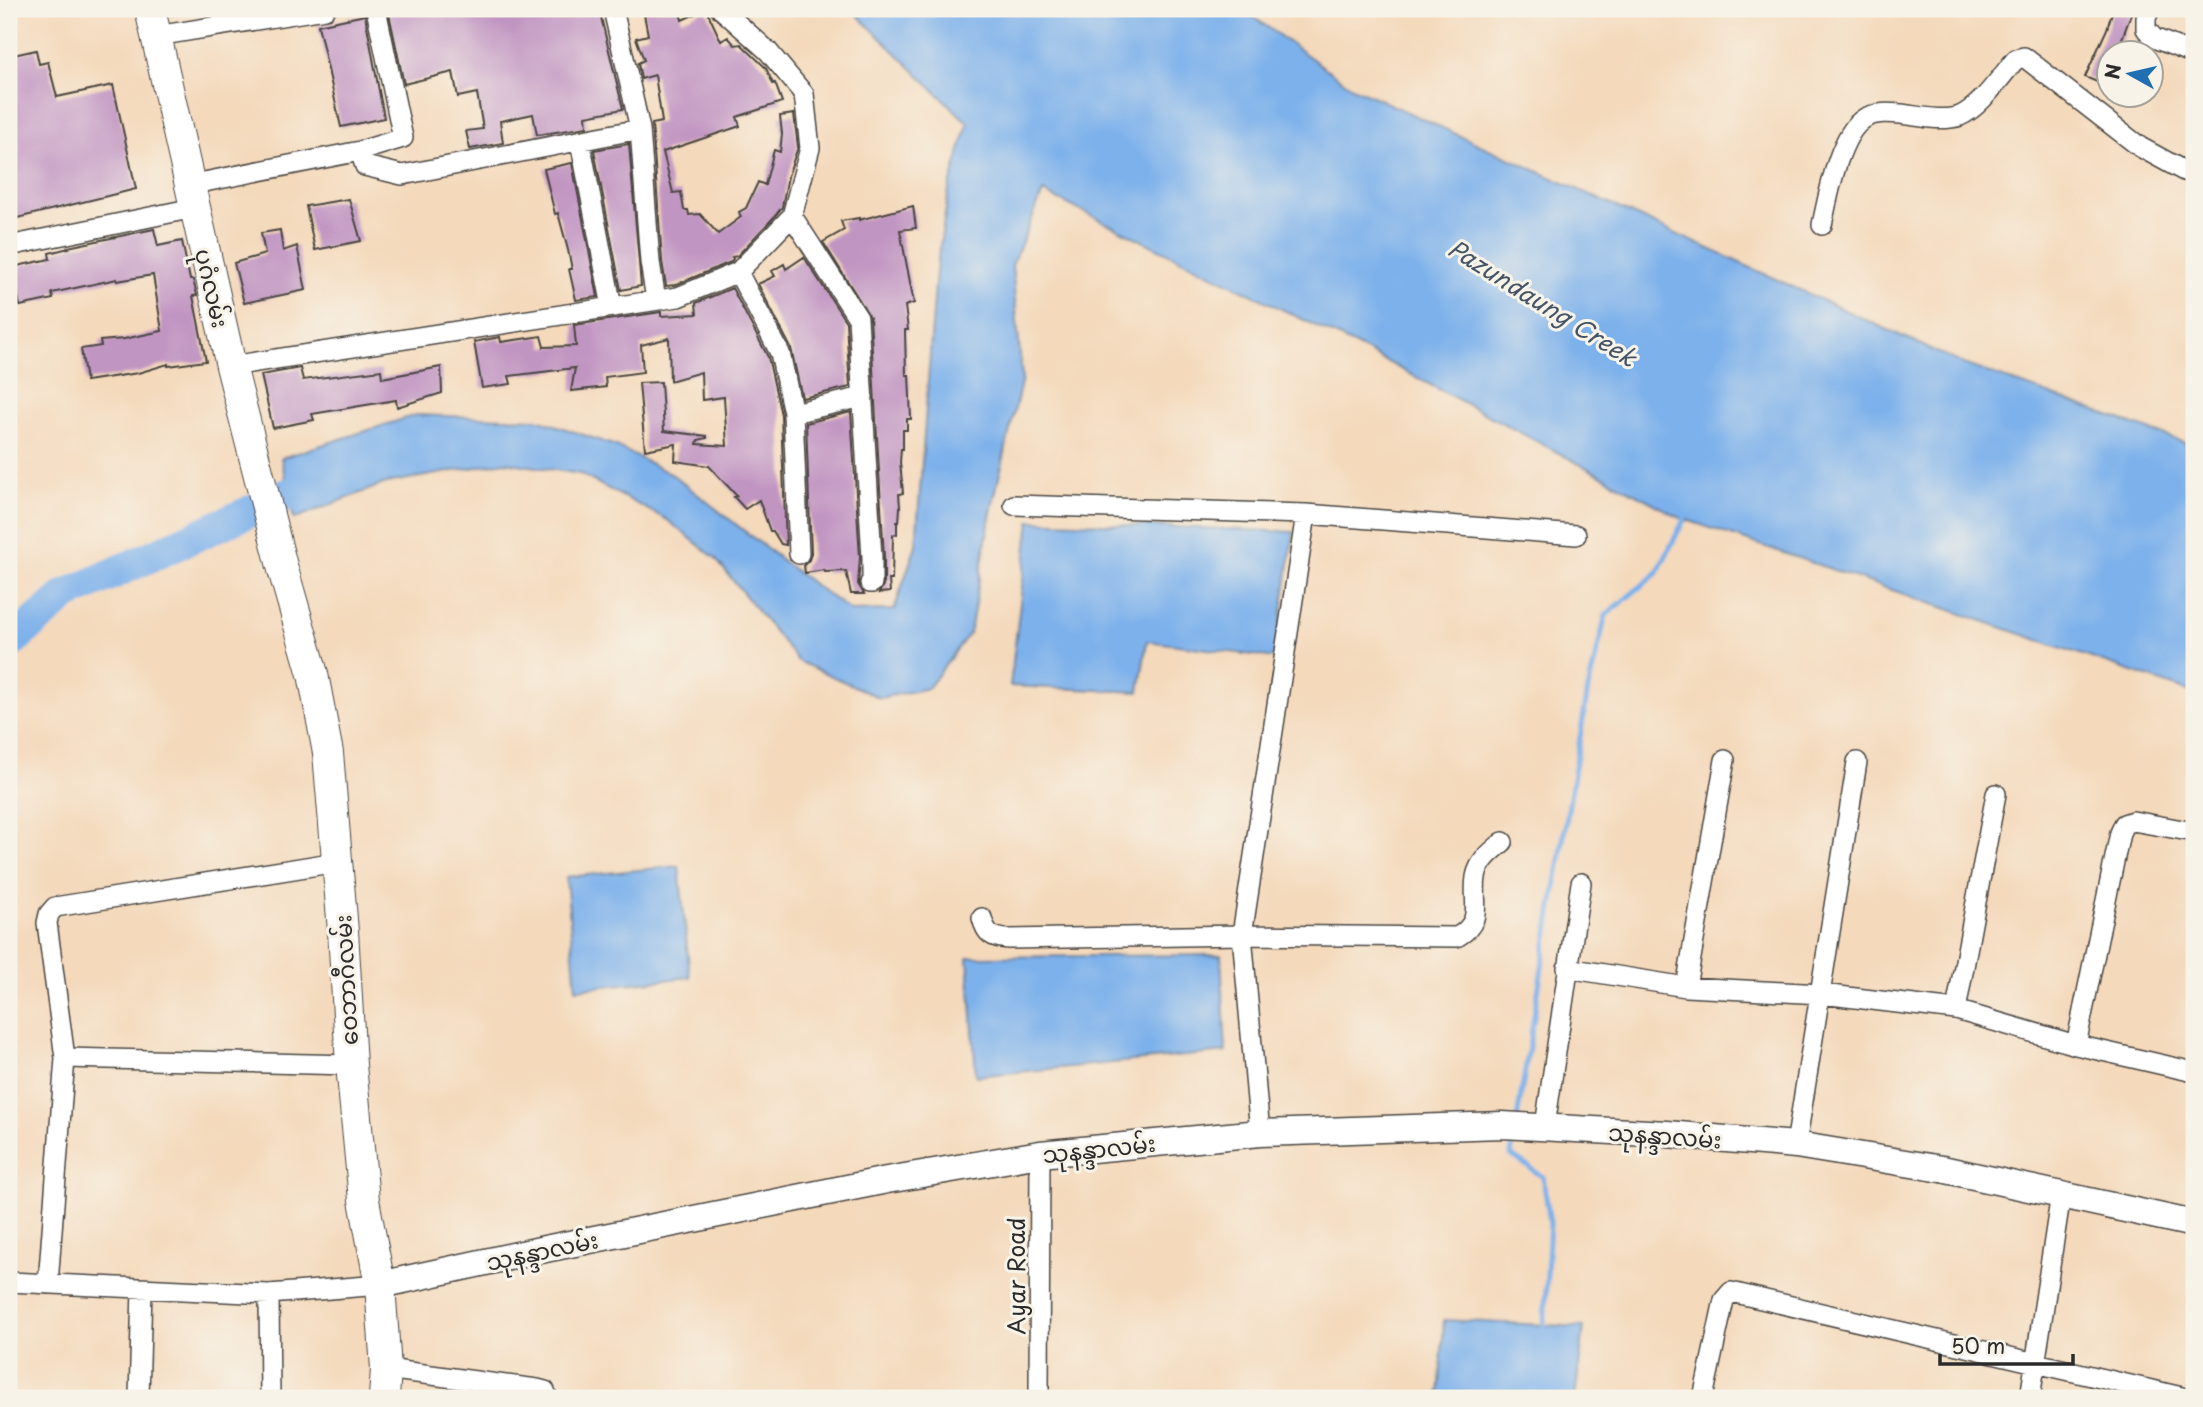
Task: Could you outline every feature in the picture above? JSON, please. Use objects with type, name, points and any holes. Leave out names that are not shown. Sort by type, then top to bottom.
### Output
[{"type":"main road","name":"ပုဂံလမ်း","points":[[153,22],[231,366],[282,566]]},
{"type":"main road","name":"ဝေဘာဂီလမ်း","points":[[282,566],[313,674],[328,753],[351,1065],[365,1200],[380,1284],[386,1369],[384,1398]]},
{"type":"main road","name":"သုနန္ဒာလမ်း","points":[[380,1284],[887,1180],[1040,1154],[1260,1133],[1502,1125],[1796,1145],[1942,1169],[2194,1224]]},
{"type":"street","points":[[153,22],[325,9]]},
{"type":"street","points":[[9,246],[404,138],[376,9]]},
{"type":"street","points":[[613,9],[640,129],[650,262],[656,300]]},
{"type":"street","points":[[231,366],[678,297],[738,272],[792,216],[810,148],[804,94],[768,51],[721,9]]},
{"type":"street","points":[[2150,9],[2146,18],[2146,29],[2154,37],[2194,54]]},
{"type":"street","points":[[1822,225],[1833,173],[1857,124],[1866,117],[1885,112],[1929,118],[1962,115],[1976,105],[2016,59],[2024,57],[2140,147],[2194,174]]},
{"type":"street","points":[[360,151],[365,166],[402,176],[640,129]]},
{"type":"street","points":[[579,141],[612,307]]},
{"type":"street","points":[[792,216],[858,318],[872,570],[870,583]]},
{"type":"street","points":[[738,272],[780,353],[793,413],[799,554]]},
{"type":"street","points":[[793,413],[863,397]]},
{"type":"street","points":[[1014,505],[1306,514],[1576,535]]},
{"type":"street","points":[[1260,1133],[1242,934],[1306,514]]},
{"type":"street","points":[[1686,987],[1725,760]]},
{"type":"street","points":[[1796,1145],[1857,762]]},
{"type":"street","points":[[1956,1010],[1996,794]]},
{"type":"street","points":[[2076,1045],[2124,824],[2133,821],[2194,832]]},
{"type":"street","points":[[982,918],[985,930],[994,938],[1008,939],[1242,934],[1457,937],[1466,932],[1475,919],[1476,876],[1484,858],[1503,842]]},
{"type":"street","points":[[48,1284],[65,1058],[48,914],[55,907],[337,862]]},
{"type":"street","points":[[1545,1126],[1581,883]]},
{"type":"street","points":[[1567,968],[1686,987],[1822,994],[1956,1010],[2076,1045],[2194,1072]]},
{"type":"street","points":[[65,1058],[351,1065]]},
{"type":"street","name":"Ayar Road","points":[[1039,1398],[1040,1154]]},
{"type":"street","points":[[2031,1398],[2061,1194]]},
{"type":"street","name":"သုနန္ဒာလမ်း","points":[[9,1282],[269,1294],[380,1284]]},
{"type":"street","points":[[139,1398],[142,1289]]},
{"type":"street","points":[[1703,1398],[1724,1300],[1731,1292],[2186,1398]]},
{"type":"street","points":[[269,1294],[270,1398]]},
{"type":"street","points":[[386,1369],[537,1389],[545,1391],[548,1398]]},
{"type":"water","name":"Pazundaung Creek","points":[[851,9],[1242,9],[1352,87],[1961,363],[2194,446],[2194,693],[1681,518],[1363,349],[1043,192],[1012,265],[1022,378],[991,512],[970,632],[928,688],[880,698],[798,661],[715,558],[666,519],[580,474],[505,462],[386,483],[294,519],[281,458],[416,415],[537,419],[616,446],[673,475],[851,611],[894,610],[916,545],[936,271],[949,189],[968,123]]},
{"type":"water","points":[[1030,521],[1294,532],[1275,658],[1147,641],[1139,692],[1010,686]]},
{"type":"water","points":[[679,866],[690,977],[576,989],[566,877]]},
{"type":"water","points":[[1221,955],[1226,1052],[976,1076],[968,957]]},
{"type":"water","points":[[1444,1320],[1584,1327],[1575,1398],[1439,1398]]},
{"type":"building","points":[[388,9],[599,9],[623,109],[586,116],[587,127],[537,135],[533,114],[500,121],[503,143],[470,149],[466,131],[483,129],[477,93],[458,97],[453,72],[404,84]]},
{"type":"building","points":[[643,9],[679,9],[682,20],[706,9],[721,41],[728,37],[735,45],[741,44],[766,68],[782,102],[737,117],[740,126],[663,152],[673,193],[681,192],[684,210],[688,210],[689,215],[700,214],[718,234],[741,217],[739,212],[746,208],[758,182],[765,185],[774,150],[780,152],[780,116],[794,114],[798,147],[788,176],[782,207],[737,256],[732,257],[731,262],[675,285],[666,286],[652,124],[662,122],[655,75],[641,79],[638,63],[644,60],[636,38],[648,35]]},
{"type":"building","points":[[2113,9],[2133,9],[2122,38],[2103,38]]},
{"type":"building","points":[[365,15],[384,118],[341,127],[318,25]]},
{"type":"building","points":[[36,50],[39,64],[48,62],[57,97],[113,85],[136,189],[9,220],[9,56]]},
{"type":"building","points":[[2094,57],[2094,81],[2085,77]]},
{"type":"building","points":[[629,144],[641,286],[621,290],[594,150]]},
{"type":"building","points":[[572,163],[598,297],[576,300],[568,250],[558,213],[555,214],[544,169]]},
{"type":"building","points":[[349,199],[361,241],[315,250],[306,206]]},
{"type":"building","points":[[913,206],[916,228],[900,230],[914,303],[905,306],[908,330],[905,330],[906,375],[909,375],[911,419],[907,419],[907,430],[903,430],[900,462],[903,493],[899,494],[897,534],[893,535],[890,592],[879,593],[884,583],[884,557],[870,317],[823,242],[844,230],[841,221],[859,220]]},
{"type":"building","points":[[154,229],[158,246],[182,241],[190,280],[193,280],[197,295],[193,296],[206,361],[168,364],[138,373],[86,381],[81,349],[101,346],[100,341],[162,331],[153,275],[117,279],[52,293],[53,299],[20,306],[12,267],[50,259],[49,253],[68,247]]},
{"type":"building","points":[[280,230],[283,251],[297,246],[306,290],[244,303],[234,263],[265,254],[261,233]]},
{"type":"building","points":[[804,257],[846,322],[850,387],[802,398],[791,348],[758,284],[775,276],[772,271],[784,264],[786,269]]},
{"type":"building","points":[[732,288],[768,357],[781,415],[786,545],[781,544],[773,531],[770,531],[759,500],[745,509],[734,497],[737,496],[709,466],[675,461],[676,444],[645,450],[639,383],[661,382],[664,431],[707,436],[698,440],[697,444],[727,446],[724,397],[702,400],[701,372],[670,381],[669,338],[641,345],[643,372],[605,377],[606,387],[571,391],[575,368],[509,376],[511,384],[482,388],[474,342],[500,337],[501,342],[541,336],[544,347],[576,346],[574,325],[661,312],[661,316],[697,314],[696,303]]},
{"type":"building","points":[[441,367],[442,393],[397,407],[396,400],[312,414],[314,420],[273,428],[261,375],[300,368],[303,380],[381,370],[382,378]]},
{"type":"building","points":[[851,412],[860,558],[858,584],[864,594],[851,594],[846,571],[805,573],[804,565],[811,553],[806,423]]},
{"type":"waterway","points":[[9,644],[66,595],[328,478]]},
{"type":"waterway","points":[[1517,1119],[1588,689],[1606,615],[1657,573],[1687,514]]},
{"type":"waterway","points":[[1515,1132],[1511,1155],[1543,1177],[1550,1223],[1544,1325]]}]
